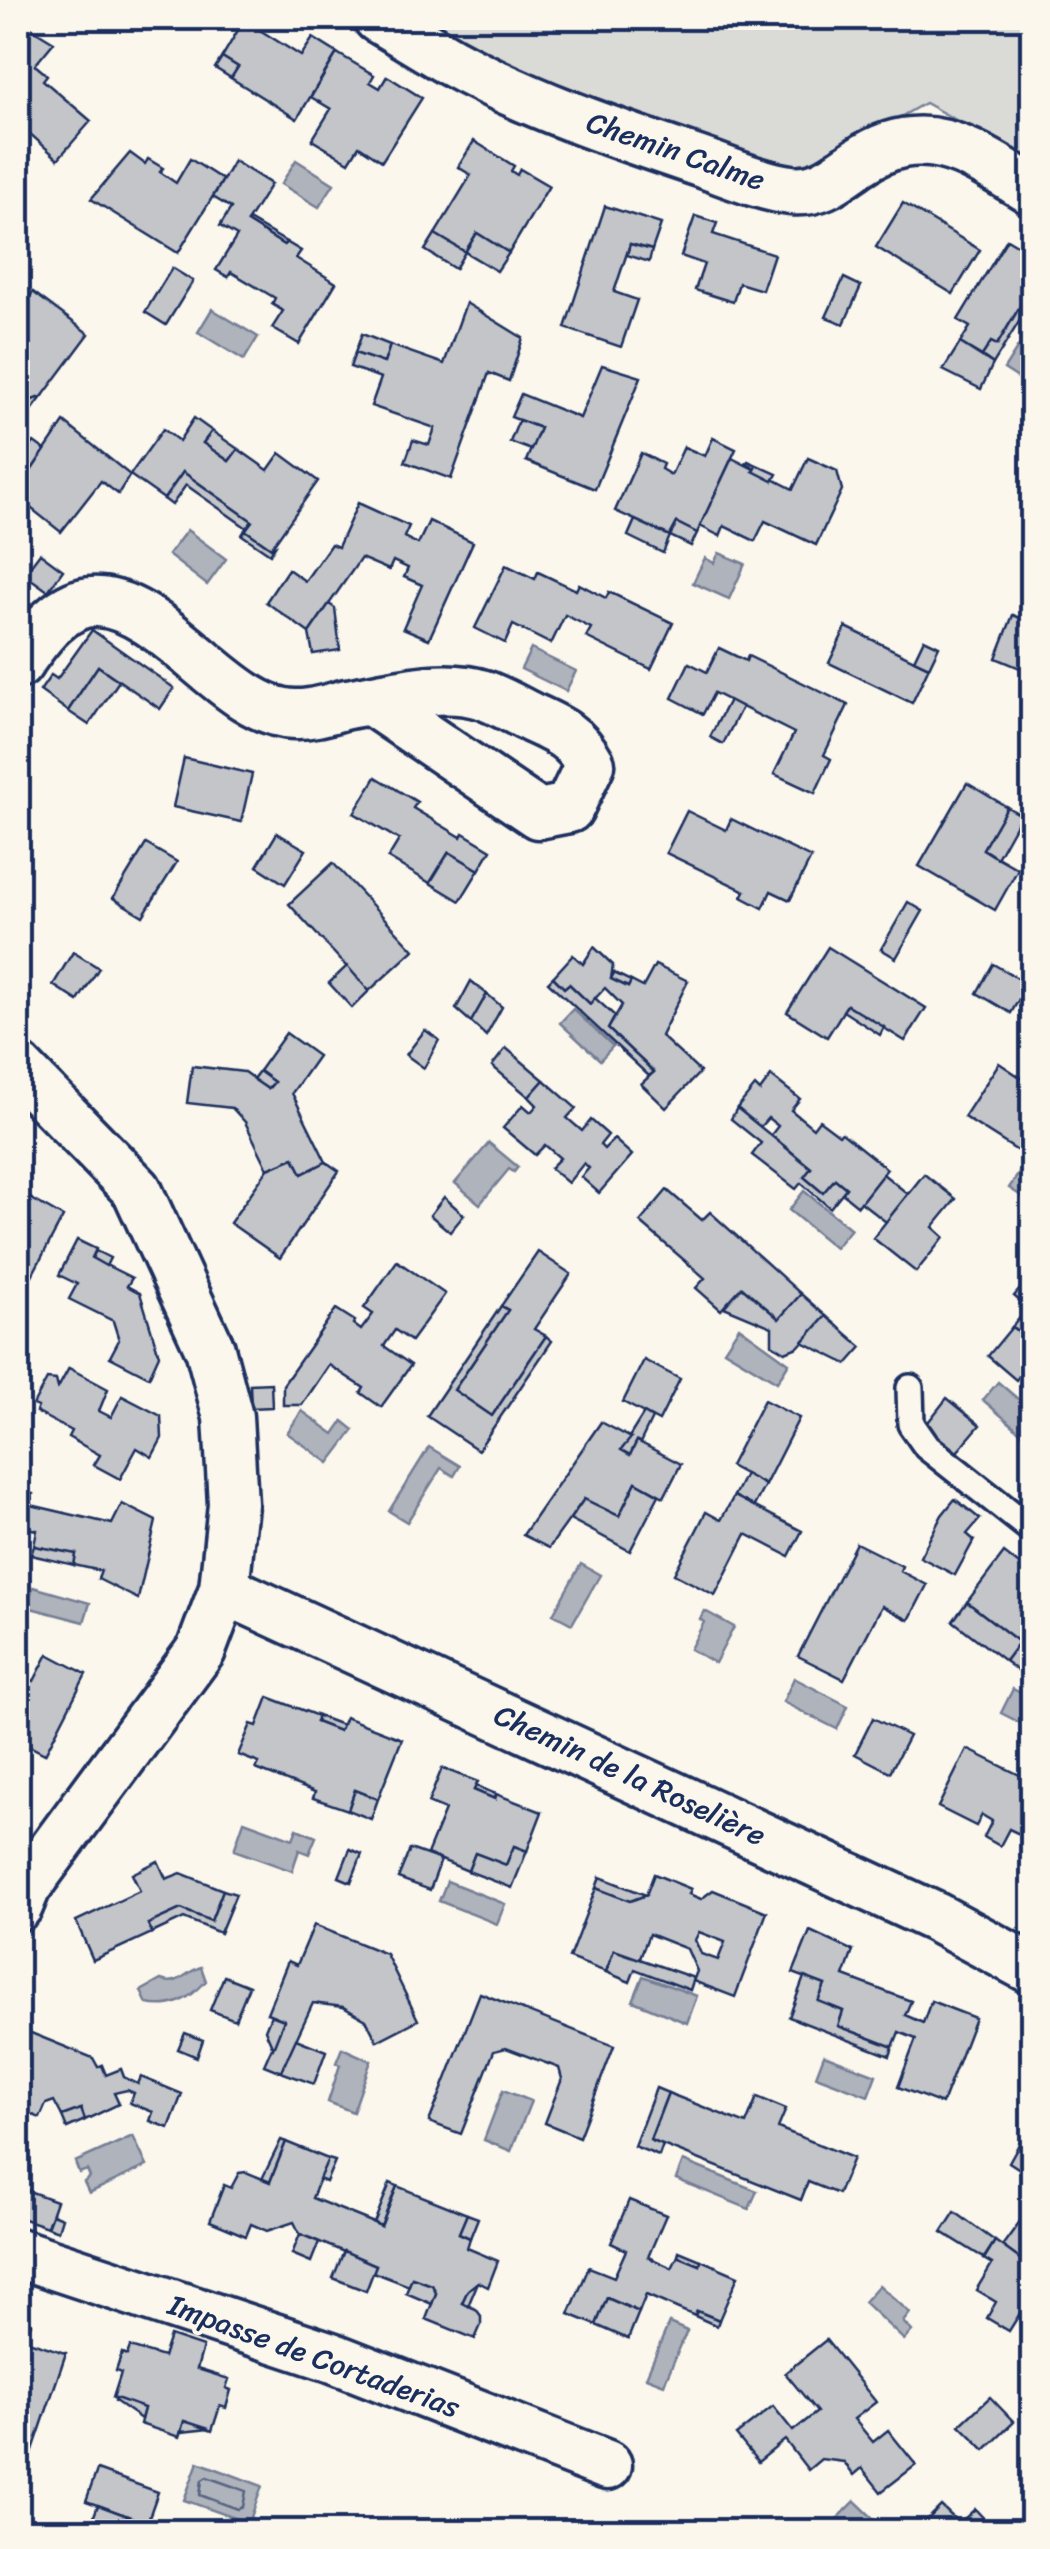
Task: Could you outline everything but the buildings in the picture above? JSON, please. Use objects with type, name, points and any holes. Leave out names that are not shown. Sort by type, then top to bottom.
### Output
[{"type":"street","name":"Chemin Calme","points":[[378,18],[452,62],[534,99],[652,146],[770,186],[818,188],[883,148],[911,142],[940,142],[968,151],[1032,190]]},
{"type":"street","points":[[18,664],[36,637],[62,613],[96,601],[128,609],[262,707],[295,714],[370,700]]},
{"type":"street","points":[[18,1068],[137,1190],[210,1349],[228,1417],[233,1504],[224,1589],[201,1650],[26,1888],[18,1906]]},
{"type":"street","name":"Chemin de la Roselière","points":[[224,1589],[917,1908],[1032,1969]]},
{"type":"street","name":"Impasse de Cortaderias","points":[[18,2253],[331,2357],[607,2465]]},
{"type":"lane","points":[[910,1388],[911,1424],[927,1447],[1032,1530]]},
{"type":"shaded area","points":[[417,18],[1032,18],[1032,162],[925,103],[804,172],[490,62]]},
{"type":"water","points":[[296,160],[334,184],[319,207],[281,184]]},
{"type":"water","points":[[212,309],[258,337],[244,360],[198,332]]},
{"type":"water","points":[[1018,347],[1032,355],[1032,387],[1004,369]]},
{"type":"water","points":[[187,530],[226,559],[207,585],[168,555]]},
{"type":"water","points":[[719,553],[745,564],[729,599],[693,583],[705,558],[714,563]]},
{"type":"water","points":[[531,649],[576,671],[566,691],[521,669]]},
{"type":"water","points":[[573,1009],[613,1046],[600,1060],[560,1023]]},
{"type":"water","points":[[489,1143],[518,1167],[514,1172],[509,1169],[480,1204],[455,1183]]},
{"type":"water","points":[[1024,1166],[1032,1172],[1032,1203],[1009,1188]]},
{"type":"water","points":[[804,1191],[851,1229],[835,1248],[789,1210]]},
{"type":"water","points":[[739,1327],[789,1363],[777,1382],[724,1350]]},
{"type":"water","points":[[998,1382],[1032,1411],[1031,1441],[983,1400]]},
{"type":"water","points":[[302,1411],[334,1434],[343,1421],[354,1430],[329,1463],[287,1433]]},
{"type":"water","points":[[429,1447],[460,1466],[454,1476],[441,1468],[407,1522],[389,1511]]},
{"type":"water","points":[[581,1564],[600,1575],[572,1624],[553,1614]]},
{"type":"water","points":[[33,1587],[90,1603],[84,1622],[27,1607]]},
{"type":"water","points":[[705,1611],[734,1627],[715,1663],[690,1649],[704,1622],[700,1619]]},
{"type":"water","points":[[794,1678],[848,1706],[837,1729],[783,1702]]},
{"type":"water","points":[[1013,1689],[1032,1699],[1032,1729],[1001,1713]]},
{"type":"water","points":[[244,1821],[293,1839],[297,1829],[316,1837],[309,1854],[299,1850],[292,1871],[234,1850]]},
{"type":"water","points":[[447,1881],[505,1904],[497,1924],[439,1901]]},
{"type":"water","points":[[201,1967],[206,1981],[186,1998],[172,2004],[147,2004],[141,1991],[161,1980],[177,1980]]},
{"type":"water","points":[[643,1976],[697,1996],[687,2023],[633,2001]]},
{"type":"water","points":[[342,2048],[371,2061],[353,2112],[328,2102]]},
{"type":"water","points":[[824,2055],[876,2075],[868,2096],[816,2076]]},
{"type":"water","points":[[503,2090],[531,2101],[511,2151],[484,2140]]},
{"type":"water","points":[[133,2136],[147,2166],[89,2193],[84,2182],[90,2177],[87,2170],[79,2173],[75,2162]]},
{"type":"water","points":[[683,2161],[757,2191],[749,2209],[676,2179]]},
{"type":"water","points":[[879,2285],[910,2313],[903,2322],[912,2331],[904,2340],[864,2302]]},
{"type":"water","points":[[669,2323],[687,2331],[664,2384],[646,2377]]},
{"type":"water","points":[[198,2462],[262,2486],[249,2523],[184,2500]]},
{"type":"water","points":[[855,2501],[874,2519],[861,2531],[825,2531]]}]
